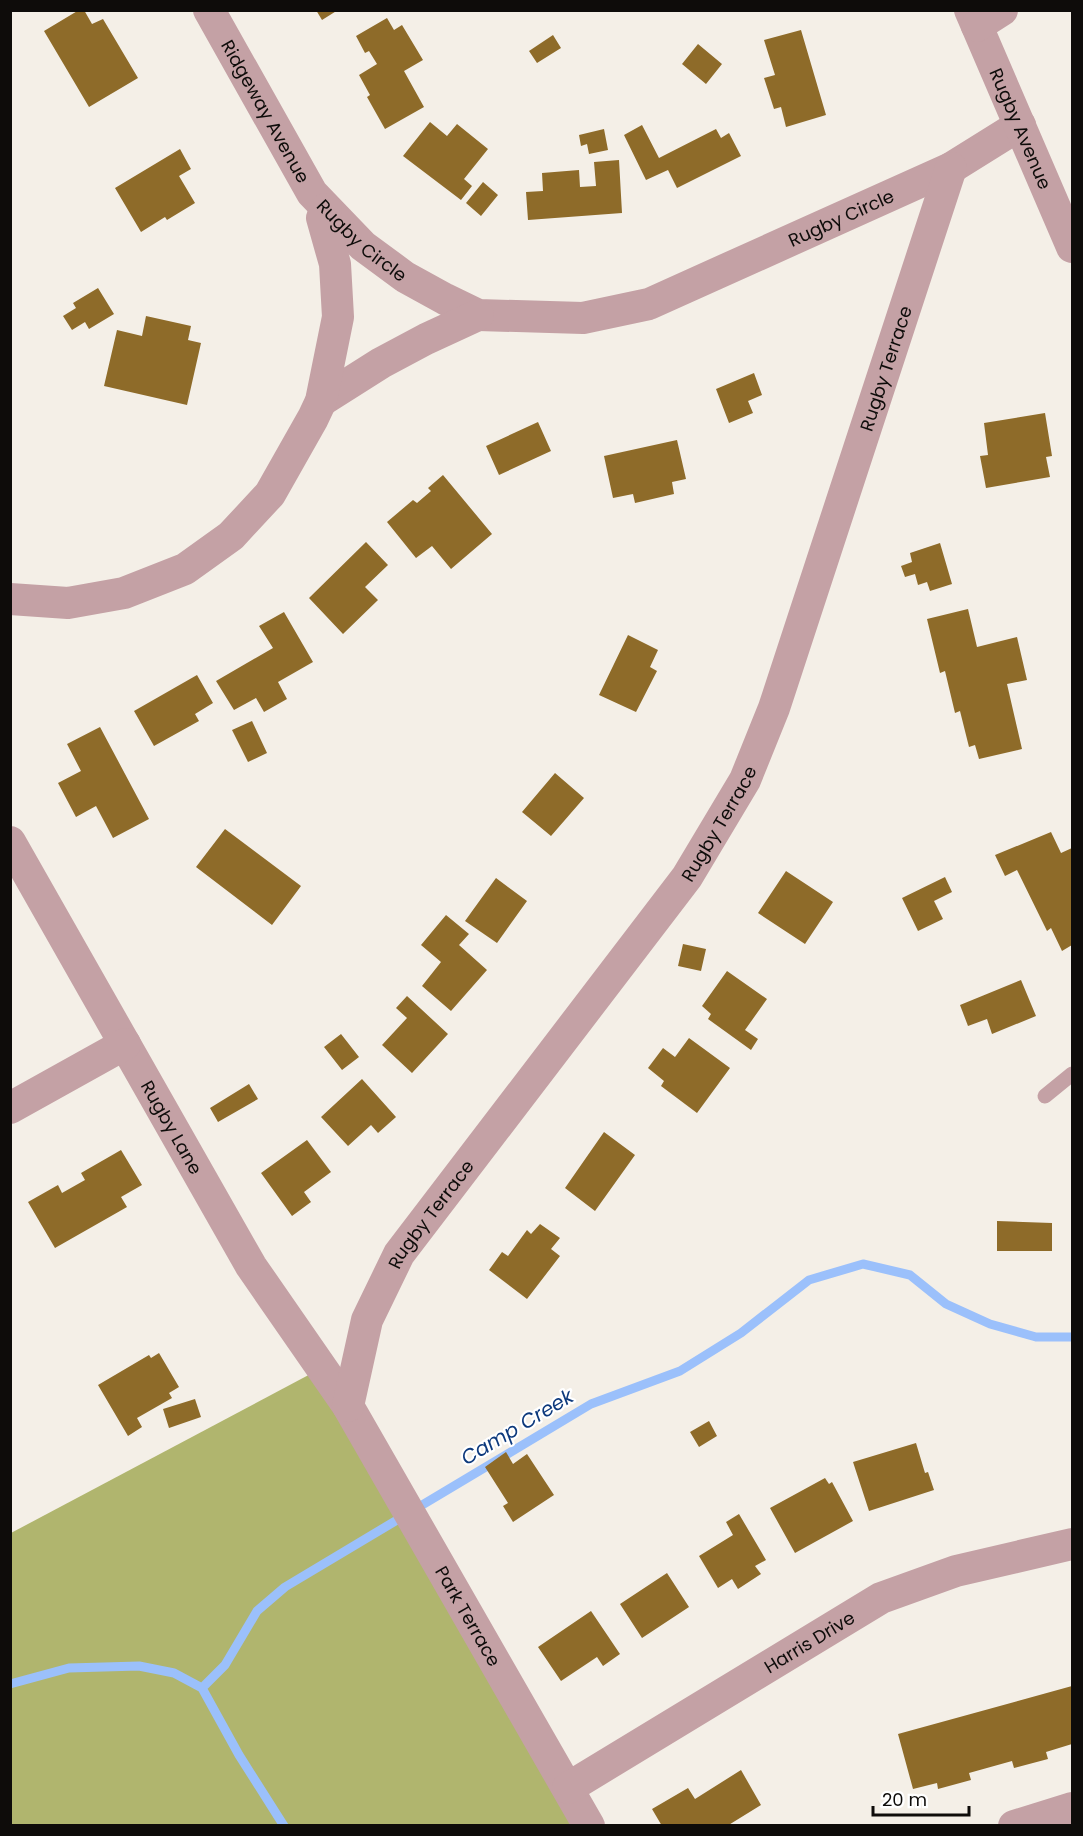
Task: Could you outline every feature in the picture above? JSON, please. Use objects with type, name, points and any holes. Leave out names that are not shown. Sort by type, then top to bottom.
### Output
[{"type":"street","name":"Ridgeway Avenue","points":[[209,10],[312,193],[326,209]]},
{"type":"street","name":"Rugby Avenue","points":[[983,16],[1020,125],[1072,247]]},
{"type":"street","name":"Rugby Circle","points":[[10,599],[68,603],[124,593],[185,568],[231,536],[270,494],[321,400],[338,317],[335,264],[322,218],[326,209],[363,246],[397,271],[478,315],[583,318],[649,304],[951,168],[1020,125]]},
{"type":"street","name":"Rugby Terrace","points":[[348,1406],[367,1320],[399,1254],[687,877],[745,780],[774,708],[951,168]]},
{"type":"street","points":[[321,400],[381,363],[478,315]]},
{"type":"street","name":"Rugby Lane","points":[[10,842],[251,1266],[348,1406]]},
{"type":"street","points":[[10,1108],[125,1044]]},
{"type":"street","name":"Park Terrace","points":[[348,1406],[589,1826]]},
{"type":"street","name":"Harris Drive","points":[[568,1788],[881,1598],[956,1571],[1072,1544]]},
{"type":"street","points":[[1014,1826],[1072,1808]]},
{"type":"lane","points":[[1045,1096],[1072,1074]]},
{"type":"green space","points":[[333,1362],[578,1826],[11,1826],[11,1533]]},
{"type":"building","points":[[79,10],[84,10],[92,24],[103,19],[138,78],[89,107],[44,31]]},
{"type":"building","points":[[316,10],[338,10],[322,20]]},
{"type":"building","points":[[387,18],[394,30],[402,25],[423,60],[404,71],[424,107],[385,129],[367,97],[370,95],[359,75],[377,64],[369,51],[365,53],[356,36]]},
{"type":"building","points":[[801,30],[826,115],[786,127],[781,107],[774,109],[764,78],[775,75],[764,40]]},
{"type":"building","points":[[553,35],[561,48],[537,63],[529,51]]},
{"type":"building","points":[[698,44],[722,64],[706,84],[682,64]]},
{"type":"building","points":[[430,122],[447,136],[457,124],[488,149],[464,179],[472,186],[461,200],[403,156]]},
{"type":"building","points":[[642,125],[659,158],[716,129],[721,138],[729,133],[741,156],[677,188],[668,170],[646,180],[624,135]]},
{"type":"building","points":[[604,129],[608,150],[589,154],[587,144],[581,146],[579,135]]},
{"type":"building","points":[[180,149],[191,169],[179,176],[195,203],[167,220],[165,217],[141,232],[115,188]]},
{"type":"building","points":[[619,160],[622,213],[528,220],[526,192],[543,191],[542,173],[579,170],[580,187],[596,186],[594,162]]},
{"type":"building","points":[[483,182],[498,195],[481,216],[466,203]]},
{"type":"building","points":[[98,288],[114,314],[89,329],[85,322],[72,330],[63,316],[76,308],[73,303]]},
{"type":"building","points":[[146,316],[191,326],[188,340],[201,343],[187,405],[104,386],[117,330],[142,336]]},
{"type":"building","points":[[754,373],[762,395],[748,401],[753,413],[729,423],[716,389]]},
{"type":"building","points":[[1045,413],[1052,456],[1046,457],[1050,477],[986,488],[980,456],[988,455],[984,423]]},
{"type":"building","points":[[538,422],[551,451],[499,475],[486,446]]},
{"type":"building","points":[[677,440],[686,479],[672,482],[674,494],[635,503],[633,494],[613,498],[604,456]]},
{"type":"building","points":[[443,475],[492,534],[451,569],[432,546],[416,558],[387,522],[413,500],[417,503],[431,491],[428,488]]},
{"type":"building","points":[[366,542],[388,565],[365,587],[378,600],[343,634],[309,598]]},
{"type":"building","points":[[940,543],[952,584],[930,591],[927,582],[918,585],[915,574],[905,577],[901,566],[912,562],[910,553]]},
{"type":"building","points":[[968,609],[977,647],[1017,637],[1027,680],[1007,684],[1022,749],[979,759],[975,745],[969,747],[960,711],[955,713],[945,671],[940,673],[927,619]]},
{"type":"building","points":[[284,612],[313,662],[278,682],[287,699],[264,712],[256,698],[234,710],[216,681],[273,648],[259,626]]},
{"type":"building","points":[[628,635],[658,650],[650,667],[657,671],[636,712],[599,695]]},
{"type":"building","points":[[197,675],[213,703],[195,714],[199,721],[154,746],[134,711]]},
{"type":"building","points":[[252,721],[267,753],[248,762],[232,730]]},
{"type":"building","points":[[100,727],[149,819],[113,838],[96,806],[76,817],[58,783],[81,771],[67,744]]},
{"type":"building","points":[[555,773],[584,798],[551,836],[522,812]]},
{"type":"building","points":[[225,829],[301,886],[272,925],[196,867]]},
{"type":"building","points":[[1051,832],[1061,853],[1072,848],[1072,945],[1062,951],[1051,928],[1047,931],[1017,870],[1005,876],[995,855]]},
{"type":"building","points":[[786,871],[833,902],[805,944],[758,913]]},
{"type":"building","points":[[945,877],[952,892],[934,901],[943,919],[918,931],[902,898]]},
{"type":"building","points":[[496,878],[527,901],[497,943],[465,921]]},
{"type":"building","points":[[446,915],[469,934],[459,945],[487,970],[451,1011],[422,986],[441,962],[421,945]]},
{"type":"building","points":[[683,944],[706,949],[701,971],[678,966]]},
{"type":"building","points":[[727,971],[767,999],[745,1030],[758,1039],[751,1050],[708,1019],[711,1014],[702,1006]]},
{"type":"building","points":[[1021,980],[1036,1016],[992,1034],[987,1019],[968,1026],[960,1005]]},
{"type":"building","points":[[407,996],[448,1034],[412,1073],[382,1045],[407,1018],[396,1008]]},
{"type":"building","points":[[341,1034],[359,1057],[342,1070],[324,1047]]},
{"type":"building","points":[[689,1038],[730,1068],[697,1113],[661,1086],[664,1081],[648,1068],[663,1048],[675,1057]]},
{"type":"building","points":[[362,1079],[396,1117],[378,1133],[371,1125],[348,1146],[321,1117]]},
{"type":"building","points":[[249,1084],[258,1099],[218,1122],[210,1108]]},
{"type":"building","points":[[604,1132],[635,1155],[595,1211],[565,1188]]},
{"type":"building","points":[[307,1140],[331,1172],[304,1192],[311,1202],[292,1216],[261,1173]]},
{"type":"building","points":[[121,1150],[142,1185],[121,1197],[127,1207],[55,1248],[28,1202],[58,1185],[62,1193],[85,1180],[81,1173]]},
{"type":"building","points":[[997,1221],[1052,1223],[1052,1251],[997,1251]]},
{"type":"building","points":[[540,1224],[560,1238],[551,1249],[560,1256],[527,1299],[489,1270],[502,1252],[508,1256],[527,1230],[531,1234]]},
{"type":"building","points":[[159,1353],[179,1387],[169,1393],[172,1398],[137,1418],[142,1427],[128,1436],[98,1385],[149,1355],[151,1358]]},
{"type":"building","points":[[195,1399],[201,1417],[169,1428],[163,1409]]},
{"type":"building","points":[[709,1421],[717,1436],[699,1447],[690,1432]]},
{"type":"building","points":[[916,1443],[925,1473],[928,1472],[934,1490],[869,1511],[853,1462]]},
{"type":"building","points":[[506,1452],[513,1464],[527,1454],[554,1495],[513,1522],[503,1506],[508,1503],[485,1467]]},
{"type":"building","points":[[825,1478],[829,1484],[832,1482],[853,1521],[795,1553],[770,1508]]},
{"type":"building","points":[[739,1514],[766,1560],[755,1566],[761,1574],[738,1589],[732,1579],[718,1588],[699,1556],[733,1535],[726,1522]]},
{"type":"building","points":[[667,1573],[689,1607],[642,1638],[620,1604]]},
{"type":"building","points":[[591,1611],[620,1654],[603,1666],[597,1657],[561,1681],[538,1647]]},
{"type":"building","points":[[1072,1686],[1072,1744],[1046,1752],[1048,1759],[1014,1768],[1012,1761],[969,1773],[971,1780],[938,1789],[937,1783],[913,1789],[898,1734]]},
{"type":"building","points":[[741,1770],[761,1805],[727,1826],[662,1826],[652,1809],[688,1788],[695,1799]]},
{"type":"waterway","name":"Camp Creek","points":[[202,1688],[225,1665],[257,1611],[285,1587],[591,1404],[680,1371],[741,1333],[809,1280],[863,1264],[910,1275],[946,1304],[990,1324],[1036,1337],[1072,1337]]},
{"type":"waterway","name":"Camp Creek","points":[[10,1684],[69,1668],[139,1666],[174,1673],[202,1688]]},
{"type":"waterway","points":[[202,1688],[239,1755],[284,1826]]}]
